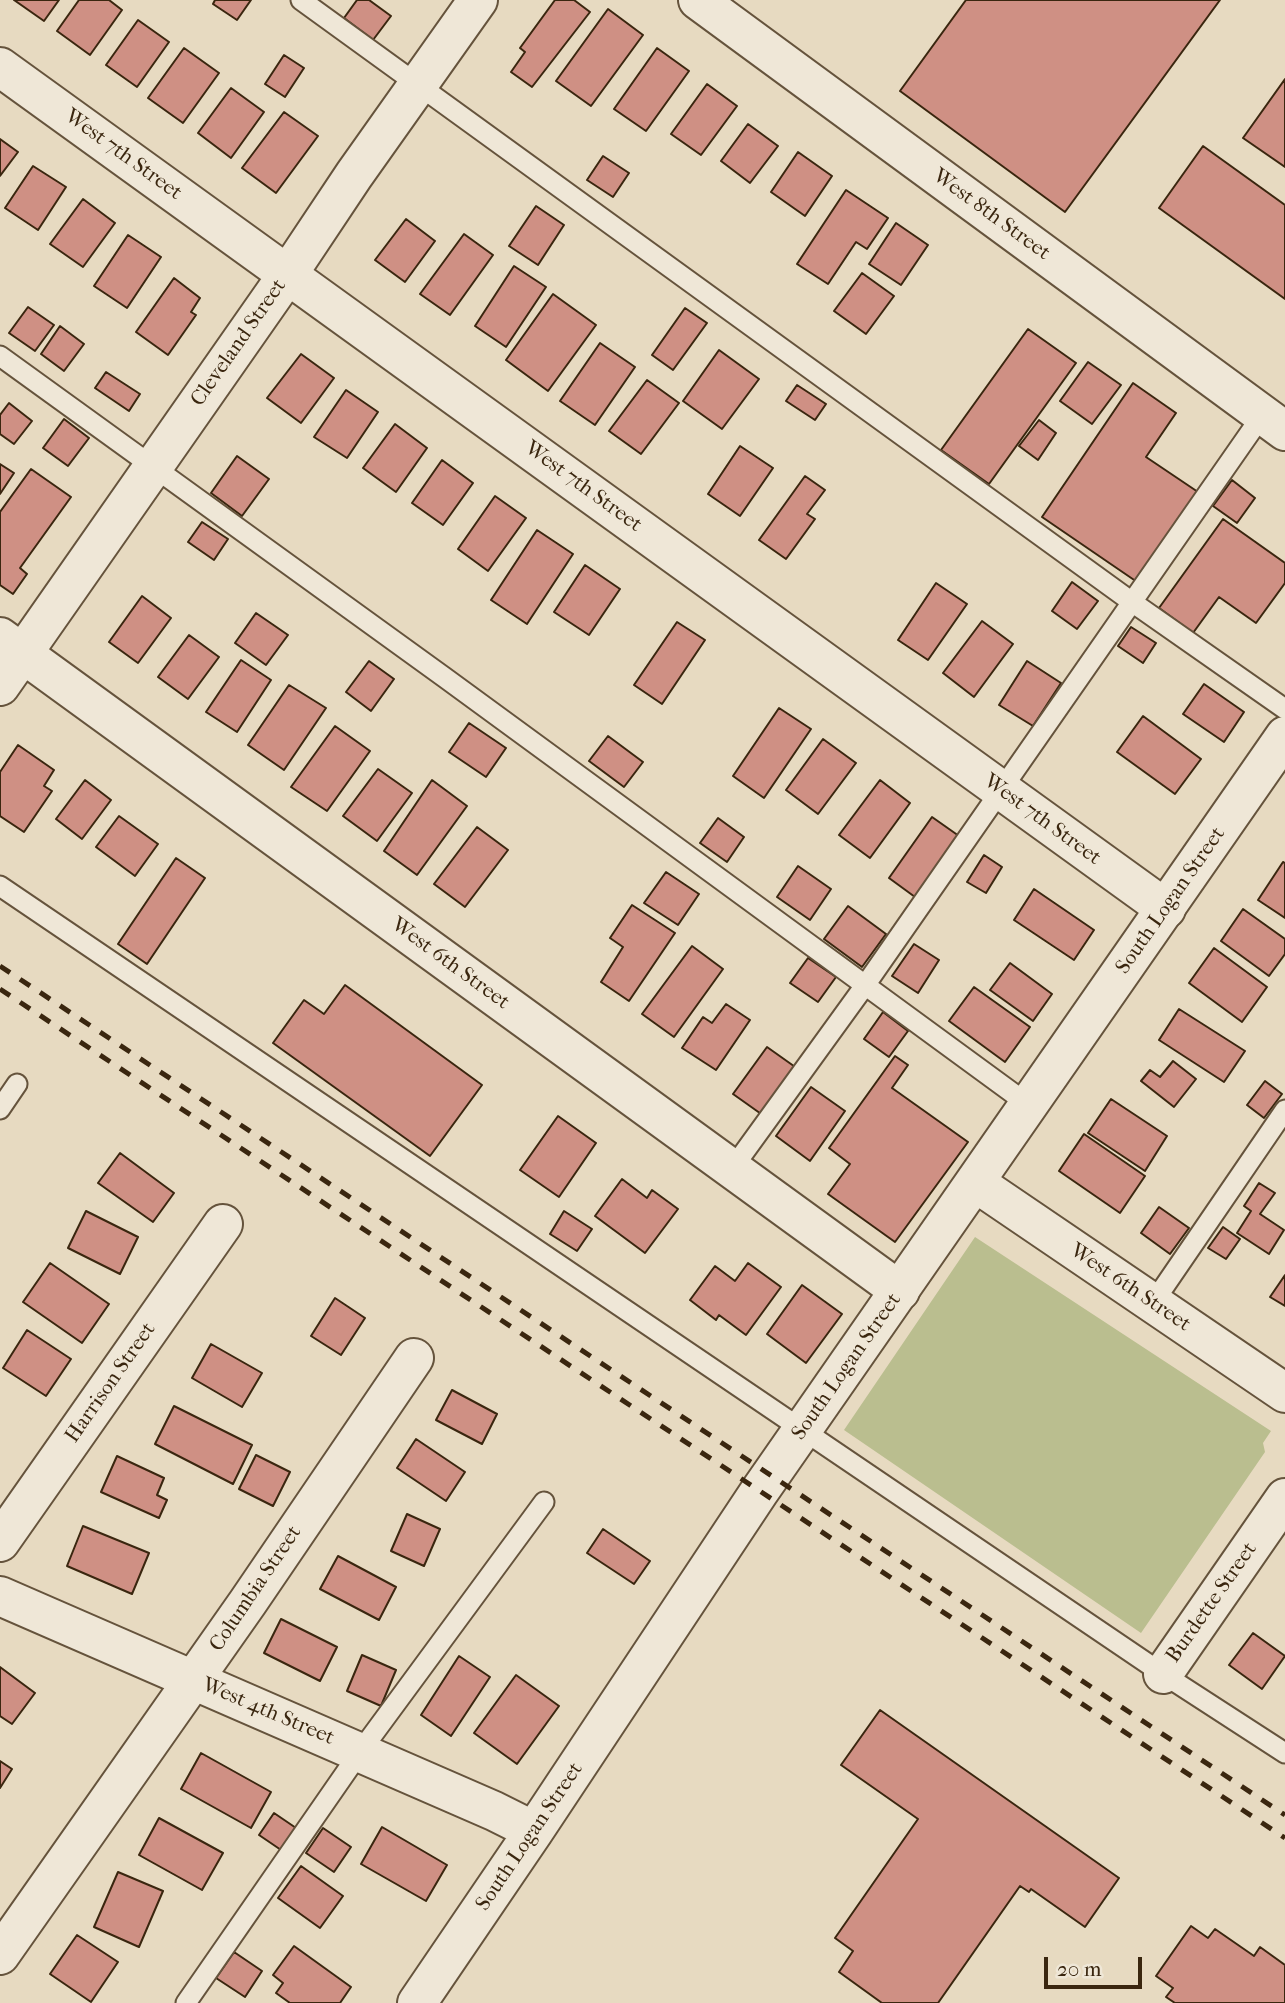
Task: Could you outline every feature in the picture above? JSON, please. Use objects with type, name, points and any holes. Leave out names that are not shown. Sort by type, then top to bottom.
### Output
[{"type":"street","name":"Cleveland Street","points":[[0,686],[11,646],[153,466],[478,0]]},
{"type":"street","name":"West 8th Street","points":[[698,0],[1274,423]]},
{"type":"street","name":"West 7th Street","points":[[0,66],[1166,909]]},
{"type":"street","name":"West 6th Street","points":[[11,646],[900,1291]]},
{"type":"street","name":"South Logan Street","points":[[417,2003],[752,1503],[1282,745]]},
{"type":"street","name":"West 6th Street","points":[[976,1183],[1285,1393]]},
{"type":"street","name":"Harrison Street","points":[[0,1542],[223,1224]]},
{"type":"street","name":"Columbia Street","points":[[0,1955],[414,1358]]},
{"type":"street","name":"Burdette Street","points":[[1163,1674],[1285,1498]]},
{"type":"street","name":"West 4th Street","points":[[0,1596],[360,1752],[534,1831]]},
{"type":"lane","points":[[300,0],[1132,602],[1285,709]]},
{"type":"lane","points":[[0,356],[1030,1105]]},
{"type":"lane","points":[[732,1169],[866,984],[1132,602],[1274,423]]},
{"type":"lane","points":[[0,886],[1163,1674],[1285,1753]]},
{"type":"lane","points":[[0,1109],[17,1084]]},
{"type":"lane","points":[[1153,1303],[1285,1110]]},
{"type":"lane","points":[[186,2003],[360,1752],[544,1502]]},
{"type":"green space","points":[[975,1237],[1271,1431],[1263,1443],[1265,1452],[1141,1633],[844,1430]]},
{"type":"building","points":[[14,0],[59,0],[44,21]]},
{"type":"building","points":[[79,0],[109,0],[122,10],[90,55],[57,31]]},
{"type":"building","points":[[215,0],[251,0],[237,20],[213,4]]},
{"type":"building","points":[[357,0],[369,0],[391,16],[373,40],[344,18]]},
{"type":"building","points":[[555,0],[574,0],[590,12],[532,87],[511,72],[525,52],[520,48]]},
{"type":"building","points":[[966,0],[1220,0],[1065,212],[900,91]]},
{"type":"building","points":[[608,9],[643,35],[591,106],[556,81]]},
{"type":"building","points":[[138,20],[169,42],[137,87],[106,65]]},
{"type":"building","points":[[184,48],[219,73],[183,123],[148,98]]},
{"type":"building","points":[[657,48],[689,71],[646,131],[614,109]]},
{"type":"building","points":[[284,55],[304,68],[285,97],[265,84]]},
{"type":"building","points":[[1285,79],[1285,167],[1243,138]]},
{"type":"building","points":[[707,84],[737,106],[701,155],[671,134]]},
{"type":"building","points":[[231,88],[264,112],[231,158],[198,133]]},
{"type":"building","points":[[284,112],[318,136],[276,193],[242,168]]},
{"type":"building","points":[[748,124],[778,146],[750,183],[721,161]]},
{"type":"building","points":[[0,139],[18,152],[0,176]]},
{"type":"building","points":[[1203,146],[1285,205],[1285,299],[1159,208]]},
{"type":"building","points":[[798,152],[832,176],[805,216],[771,192]]},
{"type":"building","points":[[603,156],[629,173],[613,197],[587,180]]},
{"type":"building","points":[[33,166],[66,187],[38,230],[5,208]]},
{"type":"building","points":[[846,190],[888,218],[867,249],[856,242],[828,284],[797,264]]},
{"type":"building","points":[[83,199],[115,223],[83,267],[50,244]]},
{"type":"building","points":[[536,206],[564,225],[538,265],[509,246]]},
{"type":"building","points":[[406,219],[435,241],[405,282],[375,260]]},
{"type":"building","points":[[896,223],[928,245],[901,285],[869,264]]},
{"type":"building","points":[[464,234],[493,255],[450,315],[420,294]]},
{"type":"building","points":[[128,235],[161,257],[127,308],[94,286]]},
{"type":"building","points":[[514,266],[546,287],[506,347],[475,326]]},
{"type":"building","points":[[862,273],[894,296],[866,334],[834,311]]},
{"type":"building","points":[[174,278],[200,298],[191,312],[196,315],[168,355],[136,332]]},
{"type":"building","points":[[553,294],[596,325],[548,391],[506,360]]},
{"type":"building","points":[[28,307],[54,325],[35,351],[9,333]]},
{"type":"building","points":[[685,308],[707,323],[673,370],[652,355]]},
{"type":"building","points":[[60,326],[84,344],[64,371],[41,354]]},
{"type":"building","points":[[1028,329],[1076,363],[989,484],[941,450]]},
{"type":"building","points":[[600,343],[635,367],[595,425],[560,401]]},
{"type":"building","points":[[719,350],[759,379],[722,429],[683,401]]},
{"type":"building","points":[[301,354],[334,378],[301,423],[267,398]]},
{"type":"building","points":[[1088,362],[1121,385],[1092,424],[1060,401]]},
{"type":"building","points":[[106,372],[140,394],[129,411],[95,388]]},
{"type":"building","points":[[647,380],[679,403],[641,454],[609,431]]},
{"type":"building","points":[[1133,383],[1176,413],[1146,457],[1201,494],[1140,584],[1042,517]]},
{"type":"building","points":[[797,385],[826,404],[815,420],[786,401]]},
{"type":"building","points":[[346,390],[378,412],[347,458],[314,437]]},
{"type":"building","points":[[9,403],[32,421],[14,444],[0,434],[0,415]]},
{"type":"building","points":[[64,419],[89,438],[68,466],[43,448]]},
{"type":"building","points":[[1039,420],[1056,433],[1038,460],[1019,446]]},
{"type":"building","points":[[395,424],[427,448],[396,492],[363,468]]},
{"type":"building","points":[[740,446],[773,468],[740,516],[708,494]]},
{"type":"building","points":[[237,456],[269,479],[242,516],[211,493]]},
{"type":"building","points":[[442,460],[473,483],[443,525],[412,503]]},
{"type":"building","points":[[0,464],[14,473],[0,494]]},
{"type":"building","points":[[31,469],[71,497],[20,568],[27,574],[13,594],[0,585],[0,512]]},
{"type":"building","points":[[805,476],[825,490],[807,514],[815,519],[786,559],[759,540]]},
{"type":"building","points":[[1232,480],[1255,498],[1237,523],[1213,506]]},
{"type":"building","points":[[495,496],[526,518],[488,571],[458,549]]},
{"type":"building","points":[[1223,519],[1285,563],[1285,583],[1256,623],[1219,597],[1193,633],[1159,608]]},
{"type":"building","points":[[202,522],[228,539],[214,560],[188,542]]},
{"type":"building","points":[[537,530],[573,554],[527,624],[491,600]]},
{"type":"building","points":[[585,565],[620,589],[589,635],[554,612]]},
{"type":"building","points":[[1072,582],[1098,601],[1077,629],[1052,611]]},
{"type":"building","points":[[936,583],[967,604],[928,660],[898,640]]},
{"type":"building","points":[[142,596],[171,618],[138,663],[109,642]]},
{"type":"building","points":[[256,613],[288,635],[266,665],[235,643]]},
{"type":"building","points":[[982,621],[1013,644],[974,697],[943,673]]},
{"type":"building","points":[[677,622],[705,640],[662,704],[634,685]]},
{"type":"building","points":[[1131,627],[1156,643],[1143,663],[1118,646]]},
{"type":"building","points":[[189,635],[219,657],[188,699],[158,677]]},
{"type":"building","points":[[241,660],[271,680],[237,732],[206,712]]},
{"type":"building","points":[[369,661],[394,679],[371,711],[346,692]]},
{"type":"building","points":[[1027,661],[1061,683],[1033,726],[999,705]]},
{"type":"building","points":[[1204,684],[1244,712],[1224,742],[1183,714]]},
{"type":"building","points":[[289,685],[326,708],[284,770],[248,745]]},
{"type":"building","points":[[779,708],[811,729],[764,798],[733,776]]},
{"type":"building","points":[[1143,716],[1201,759],[1175,794],[1117,752]]},
{"type":"building","points":[[469,723],[506,748],[486,777],[449,752]]},
{"type":"building","points":[[335,726],[370,751],[327,811],[291,787]]},
{"type":"building","points":[[608,736],[643,762],[624,787],[589,761]]},
{"type":"building","points":[[823,739],[856,763],[818,814],[786,790]]},
{"type":"building","points":[[18,745],[54,770],[44,786],[52,791],[24,832],[0,816],[0,772]]},
{"type":"building","points":[[378,769],[412,793],[377,841],[343,816]]},
{"type":"building","points":[[85,780],[111,800],[82,839],[56,819]]},
{"type":"building","points":[[432,780],[467,806],[417,875],[384,851]]},
{"type":"building","points":[[880,780],[910,803],[870,858],[839,835]]},
{"type":"building","points":[[119,816],[158,844],[135,876],[96,847]]},
{"type":"building","points":[[932,817],[959,836],[915,897],[889,878]]},
{"type":"building","points":[[718,818],[744,837],[727,862],[700,843]]},
{"type":"building","points":[[477,827],[508,850],[465,907],[434,884]]},
{"type":"building","points":[[984,855],[1002,867],[986,893],[967,882]]},
{"type":"building","points":[[176,858],[205,878],[147,964],[118,944]]},
{"type":"building","points":[[1283,862],[1285,863],[1285,918],[1258,900]]},
{"type":"building","points":[[798,866],[831,889],[810,920],[777,897]]},
{"type":"building","points":[[666,872],[699,894],[678,925],[644,903]]},
{"type":"building","points":[[1034,889],[1094,930],[1074,960],[1014,920]]},
{"type":"building","points":[[632,905],[675,933],[629,1001],[601,982],[623,947],[610,938]]},
{"type":"building","points":[[848,906],[886,934],[862,967],[824,939]]},
{"type":"building","points":[[1243,909],[1285,939],[1285,954],[1269,976],[1221,941]]},
{"type":"building","points":[[914,944],[939,960],[918,993],[892,976]]},
{"type":"building","points":[[692,946],[723,969],[674,1037],[642,1014]]},
{"type":"building","points":[[1214,948],[1267,987],[1242,1022],[1189,983]]},
{"type":"building","points":[[808,958],[836,977],[818,1002],[790,983]]},
{"type":"building","points":[[1010,963],[1052,994],[1033,1021],[990,990]]},
{"type":"building","points":[[345,985],[482,1085],[430,1156],[273,1043],[304,1000],[324,1014]]},
{"type":"building","points":[[974,987],[1030,1027],[1005,1062],[949,1021]]},
{"type":"building","points":[[726,1004],[750,1020],[716,1070],[682,1048],[703,1017],[712,1023]]},
{"type":"building","points":[[1179,1009],[1245,1051],[1224,1082],[1159,1040]]},
{"type":"building","points":[[883,1012],[908,1031],[889,1057],[864,1039]]},
{"type":"building","points":[[767,1047],[798,1069],[764,1116],[733,1094]]},
{"type":"building","points":[[895,1056],[908,1065],[892,1088],[968,1142],[895,1242],[828,1194],[850,1164],[829,1148]]},
{"type":"building","points":[[1173,1061],[1196,1079],[1174,1107],[1141,1081],[1150,1070],[1160,1077]]},
{"type":"building","points":[[1265,1081],[1282,1094],[1264,1118],[1247,1105]]},
{"type":"building","points":[[811,1087],[845,1111],[810,1161],[776,1136]]},
{"type":"building","points":[[1111,1099],[1167,1136],[1145,1171],[1088,1133]]},
{"type":"building","points":[[558,1116],[596,1143],[559,1197],[520,1170]]},
{"type":"building","points":[[1084,1134],[1145,1176],[1120,1213],[1059,1171]]},
{"type":"building","points":[[120,1153],[174,1193],[153,1222],[98,1183]]},
{"type":"building","points":[[622,1179],[647,1198],[652,1190],[678,1209],[645,1253],[595,1216]]},
{"type":"building","points":[[1259,1183],[1275,1193],[1260,1214],[1284,1230],[1269,1254],[1237,1233],[1251,1211],[1244,1206]]},
{"type":"building","points":[[1159,1207],[1189,1228],[1170,1254],[1141,1233]]},
{"type":"building","points":[[86,1211],[138,1237],[120,1274],[68,1248]]},
{"type":"building","points":[[564,1211],[592,1229],[577,1251],[550,1234]]},
{"type":"building","points":[[1223,1227],[1240,1239],[1226,1259],[1208,1248]]},
{"type":"building","points":[[50,1263],[109,1304],[82,1343],[23,1302]]},
{"type":"building","points":[[748,1263],[781,1287],[746,1335],[719,1315],[716,1320],[690,1300],[715,1266],[735,1281]]},
{"type":"building","points":[[1285,1275],[1285,1306],[1270,1297]]},
{"type":"building","points":[[802,1285],[842,1314],[806,1363],[767,1334]]},
{"type":"building","points":[[335,1298],[365,1318],[341,1355],[311,1336]]},
{"type":"building","points":[[27,1330],[71,1359],[46,1396],[3,1368]]},
{"type":"building","points":[[211,1344],[262,1373],[242,1407],[192,1378]]},
{"type":"building","points":[[452,1390],[497,1414],[482,1444],[436,1420]]},
{"type":"building","points":[[174,1406],[252,1445],[233,1484],[155,1444]]},
{"type":"building","points":[[416,1439],[465,1472],[446,1501],[397,1468]]},
{"type":"building","points":[[256,1455],[290,1472],[273,1506],[239,1489]]},
{"type":"building","points":[[117,1456],[164,1478],[157,1495],[167,1500],[159,1518],[101,1492]]},
{"type":"building","points":[[407,1514],[440,1529],[424,1566],[391,1551]]},
{"type":"building","points":[[83,1526],[149,1553],[132,1594],[67,1566]]},
{"type":"building","points":[[603,1529],[650,1561],[634,1584],[587,1553]]},
{"type":"building","points":[[338,1556],[396,1587],[379,1620],[320,1589]]},
{"type":"building","points":[[281,1619],[337,1647],[320,1681],[264,1653]]},
{"type":"building","points":[[1253,1633],[1285,1656],[1262,1689],[1229,1665]]},
{"type":"building","points":[[362,1655],[396,1670],[381,1706],[347,1691]]},
{"type":"building","points":[[459,1656],[490,1677],[451,1736],[421,1715]]},
{"type":"building","points":[[0,1667],[35,1693],[12,1724],[0,1716]]},
{"type":"building","points":[[516,1675],[559,1706],[517,1764],[474,1733]]},
{"type":"building","points":[[880,1710],[1119,1878],[1085,1927],[1031,1889],[1029,1892],[1020,1886],[938,2003],[882,2003],[839,1972],[853,1951],[835,1938],[918,1819],[841,1765]]},
{"type":"building","points":[[201,1753],[271,1792],[251,1828],[181,1789]]},
{"type":"building","points":[[0,1761],[12,1769],[0,1788]]},
{"type":"building","points":[[274,1813],[299,1830],[284,1852],[259,1835]]},
{"type":"building","points":[[159,1818],[223,1853],[202,1890],[139,1855]]},
{"type":"building","points":[[382,1827],[447,1865],[426,1901],[361,1864]]},
{"type":"building","points":[[323,1828],[351,1847],[334,1872],[306,1853]]},
{"type":"building","points":[[301,1866],[343,1896],[320,1928],[278,1898]]},
{"type":"building","points":[[118,1872],[163,1891],[139,1947],[94,1927]]},
{"type":"building","points":[[1191,1926],[1208,1938],[1215,1929],[1254,1956],[1260,1947],[1285,1965],[1285,2003],[1175,2003],[1166,1997],[1173,1988],[1156,1976]]},
{"type":"building","points":[[77,1935],[118,1962],[91,2002],[50,1974]]},
{"type":"building","points":[[294,1946],[351,1987],[340,2003],[290,2003],[276,1993],[283,1983],[273,1975]]},
{"type":"building","points":[[234,1952],[262,1971],[245,1997],[216,1978]]},
{"type":"railway","points":[[0,966],[1285,1815]]},
{"type":"railway","points":[[0,989],[1285,1838]]}]
